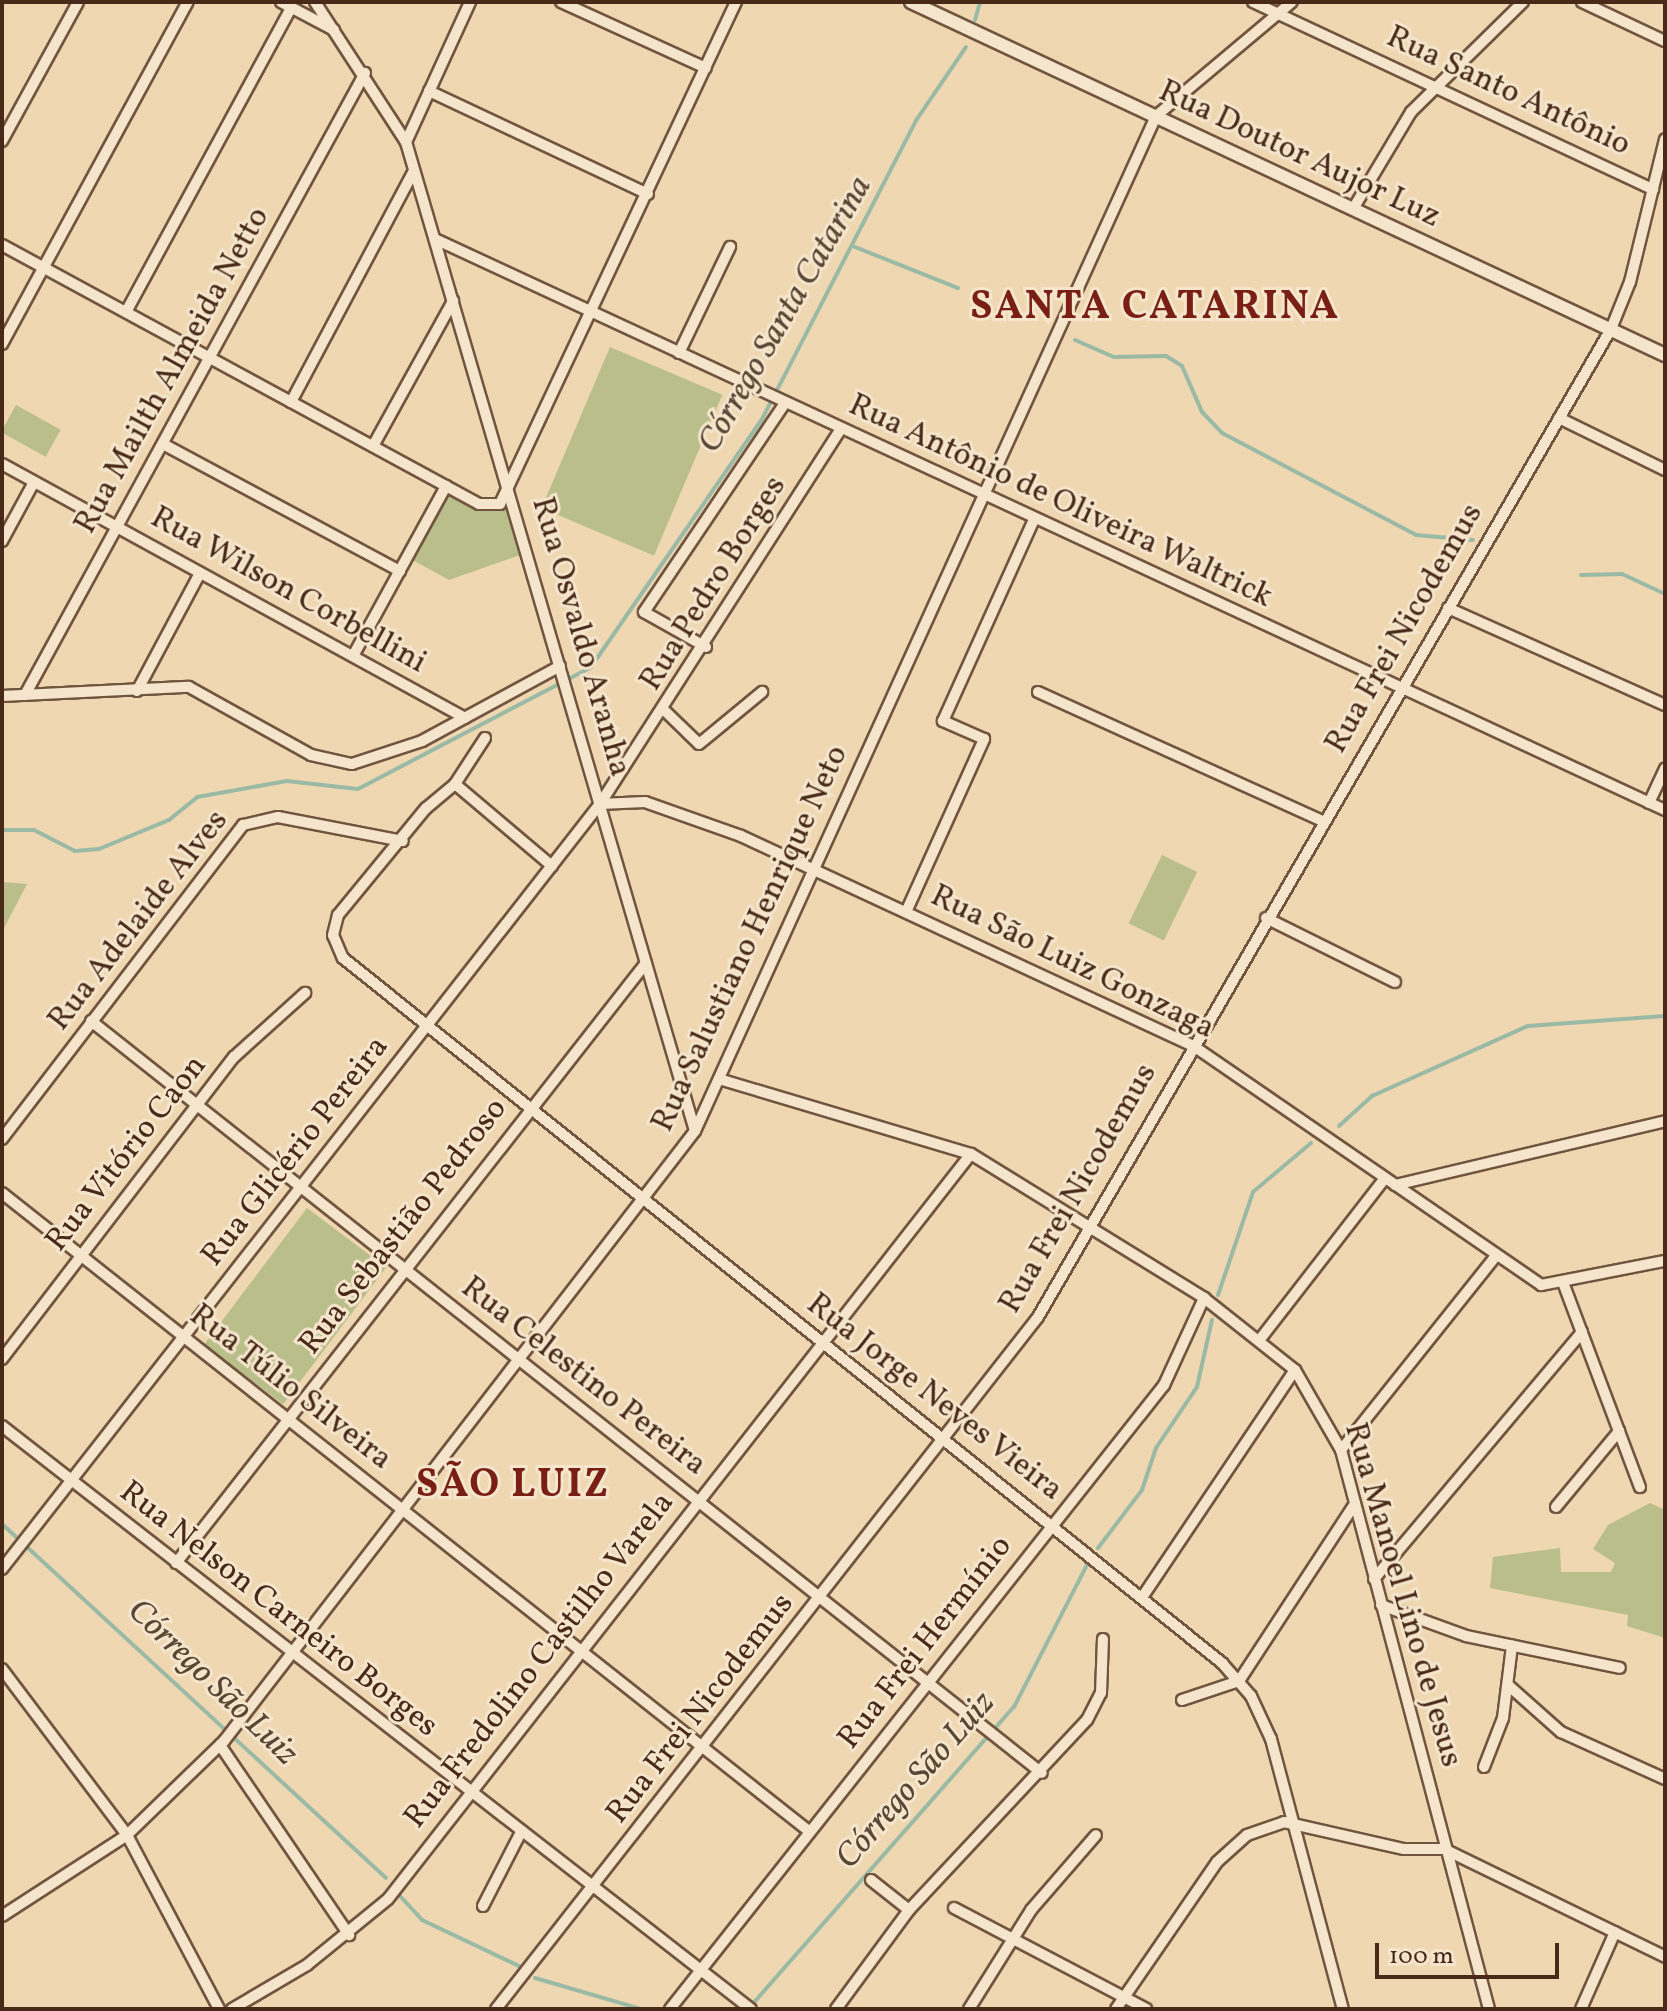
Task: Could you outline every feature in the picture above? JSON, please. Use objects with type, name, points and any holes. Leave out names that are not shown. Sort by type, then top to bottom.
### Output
[{"type":"street","points":[[2,141],[78,2]]},
{"type":"street","points":[[2,344],[188,2]]},
{"type":"street","points":[[2,245],[446,486],[490,507],[509,497],[406,142],[365,73],[315,2]]},
{"type":"street","points":[[406,142],[470,2]]},
{"type":"street","points":[[561,2],[706,68]]},
{"type":"street","name":"Rua Osvaldo Aranha","points":[[695,1131],[562,669],[509,497],[736,2]]},
{"type":"street","name":"Rua Doutor Aujor Luz","points":[[911,2],[1665,355]]},
{"type":"street","name":"Rua Santo Antônio","points":[[1253,2],[1653,189]]},
{"type":"street","points":[[1156,116],[1281,15],[1292,2]]},
{"type":"street","points":[[1353,209],[1411,112],[1523,2]]},
{"type":"street","points":[[1582,2],[1665,41]]},
{"type":"street","points":[[126,312],[286,5],[336,31]]},
{"type":"street","name":"Rua Mailth Almeida Netto","points":[[25,695],[365,73]]},
{"type":"street","points":[[429,91],[648,194]]},
{"type":"street","name":"Rua Salustiano Henrique Neto","points":[[2,1916],[127,1835],[222,1743],[646,1202],[695,1131],[1156,116]]},
{"type":"street","name":"Rua Frei Nicodemus","points":[[496,2009],[1016,1352],[1611,329],[1665,139]]},
{"type":"street","points":[[291,402],[414,171]]},
{"type":"street","name":"Rua Antônio de Oliveira Waltrick","points":[[435,239],[1665,810]]},
{"type":"street","points":[[679,353],[730,247]]},
{"type":"street","points":[[373,446],[453,301]]},
{"type":"street","points":[[706,647],[644,612],[781,401]]},
{"type":"street","points":[[1559,418],[1665,470]]},
{"type":"street","name":"Rua Pedro Borges","points":[[600,804],[665,711],[841,429]]},
{"type":"street","points":[[163,444],[400,571]]},
{"type":"street","name":"Rua Wilson Corbellini","points":[[2,464],[465,718]]},
{"type":"street","points":[[2,541],[34,482]]},
{"type":"street","points":[[353,656],[446,486]]},
{"type":"street","points":[[906,912],[984,739],[943,721],[1034,519]]},
{"type":"street","points":[[137,691],[200,573]]},
{"type":"street","points":[[1448,608],[1665,705]]},
{"type":"street","points":[[2,696],[189,687],[330,763],[393,754],[562,669]]},
{"type":"street","points":[[665,711],[699,744],[762,692]]},
{"type":"street","points":[[1038,692],[1323,821]]},
{"type":"street","points":[[403,841],[426,808],[455,784],[485,738]]},
{"type":"street","points":[[1649,803],[1665,768]]},
{"type":"street","points":[[455,784],[552,866]]},
{"type":"street","name":"Rua São Luiz Gonzaga","points":[[600,804],[645,802],[815,869],[1192,1045],[1541,1285],[1564,1285],[1665,1261]]},
{"type":"street","name":"Rua Glicério Pereira","points":[[2,1569],[35,1531],[600,804]]},
{"type":"street","name":"Rua Adelaide Alves","points":[[2,1139],[216,856],[254,819],[403,841]]},
{"type":"street","name":"Rua Jorge Neves Vieira","points":[[403,841],[348,903],[333,935],[343,958],[946,1442],[1143,1596],[1239,1681],[1271,1739],[1343,2009]]},
{"type":"street","points":[[1266,918],[1395,982]]},
{"type":"street","name":"Rua Sebastião Pedroso","points":[[176,1563],[529,1108],[646,963]]},
{"type":"street","name":"Rua Vitório Caon","points":[[2,1359],[240,1050],[305,993]]},
{"type":"street","name":"Rua Celestino Pereira","points":[[91,1021],[1042,1773]]},
{"type":"street","name":"Rua Manoel Lino de Jesus","points":[[719,1079],[971,1154],[1204,1298],[1261,1338],[1295,1370],[1341,1450],[1444,1849],[1489,2009]]},
{"type":"street","points":[[1395,1185],[1665,1121]]},
{"type":"street","name":"Rua Fredolino Castilho Varela","points":[[232,2009],[349,1935],[388,1899],[971,1154]]},
{"type":"street","points":[[1261,1338],[1385,1178]]},
{"type":"street","name":"Rua Túlio Silveira","points":[[2,1193],[810,1832]]},
{"type":"street","points":[[1341,1450],[1496,1256]]},
{"type":"street","points":[[1564,1285],[1640,1487]]},
{"type":"street","name":"Rua Frei Hermínio","points":[[670,2009],[1174,1370],[1204,1298]]},
{"type":"street","points":[[1374,1579],[1582,1332]]},
{"type":"street","points":[[1143,1596],[1295,1370]]},
{"type":"street","name":"Rua Nelson Carneiro Borges","points":[[2,1426],[698,1974],[751,2009]]},
{"type":"street","points":[[1556,1507],[1619,1431]]},
{"type":"street","points":[[1182,1700],[1239,1681],[1355,1504]]},
{"type":"street","points":[[1381,1605],[1512,1646],[1620,1668]]},
{"type":"street","points":[[836,2009],[909,1910],[1042,1773],[1096,1705],[1103,1639]]},
{"type":"street","points":[[1484,1767],[1508,1685],[1512,1646]]},
{"type":"street","points":[[2,1669],[127,1835],[219,2009]]},
{"type":"street","points":[[1508,1685],[1561,1732],[1665,1779]]},
{"type":"street","points":[[222,1743],[349,1935]]},
{"type":"street","points":[[1116,2009],[1231,1847],[1268,1825],[1294,1823],[1404,1849],[1444,1849],[1665,1955]]},
{"type":"street","points":[[483,1906],[520,1834]]},
{"type":"street","points":[[969,2009],[1012,1939],[1096,1835]]},
{"type":"street","points":[[871,1880],[909,1910]]},
{"type":"street","points":[[954,1908],[1146,2009]]},
{"type":"street","points":[[1581,2009],[1615,1932]]},
{"type":"green space","points":[[610,347],[722,395],[654,556],[542,508]]},
{"type":"green space","points":[[16,405],[61,430],[46,457],[2,433]]},
{"type":"green space","points":[[446,486],[479,504],[509,497],[526,553],[449,580],[407,557]]},
{"type":"green space","points":[[1162,855],[1197,872],[1164,940],[1129,923]]},
{"type":"green space","points":[[2,882],[27,884],[2,932]]},
{"type":"green space","points":[[307,1208],[386,1268],[283,1404],[204,1345]]},
{"type":"green space","points":[[1650,1503],[1665,1510],[1665,1638],[1627,1626],[1628,1615],[1490,1588],[1493,1557],[1560,1548],[1561,1572],[1611,1572],[1615,1563],[1593,1549],[1608,1525]]},
{"type":"waterway","name":"Córrego Santa Catarina","points":[[975,20],[980,2]]},
{"type":"waterway","name":"Córrego Santa Catarina","points":[[2,830],[34,830],[75,851],[99,849],[169,820],[197,797],[287,781],[358,789],[591,667],[761,421],[917,119],[966,47]]},
{"type":"waterway","points":[[855,247],[958,288]]},
{"type":"waterway","points":[[1075,340],[1114,357],[1166,356],[1182,366],[1202,412],[1222,433],[1416,535],[1473,540]]},
{"type":"waterway","points":[[1581,575],[1622,574],[1665,594]]},
{"type":"waterway","name":"Córrego São Luiz","points":[[1339,1126],[1372,1096],[1528,1026],[1665,1016]]},
{"type":"waterway","name":"Córrego São Luiz","points":[[1218,1295],[1253,1192],[1311,1143]]},
{"type":"waterway","name":"Córrego São Luiz","points":[[1098,1548],[1142,1490],[1156,1448],[1197,1387],[1212,1320]]},
{"type":"waterway","name":"Córrego São Luiz","points":[[2,1524],[386,1878]]},
{"type":"waterway","name":"Córrego São Luiz","points":[[750,2007],[1014,1707],[1088,1563]]},
{"type":"waterway","name":"Córrego São Luiz","points":[[399,1895],[422,1920],[519,1966]]},
{"type":"waterway","name":"Córrego São Luiz","points":[[535,1978],[641,2009]]},
{"type":"district","name":"SANTA CATARINA","points":[[1155,308]]},
{"type":"district","name":"SÃO LUIZ","points":[[513,1486]]}]
